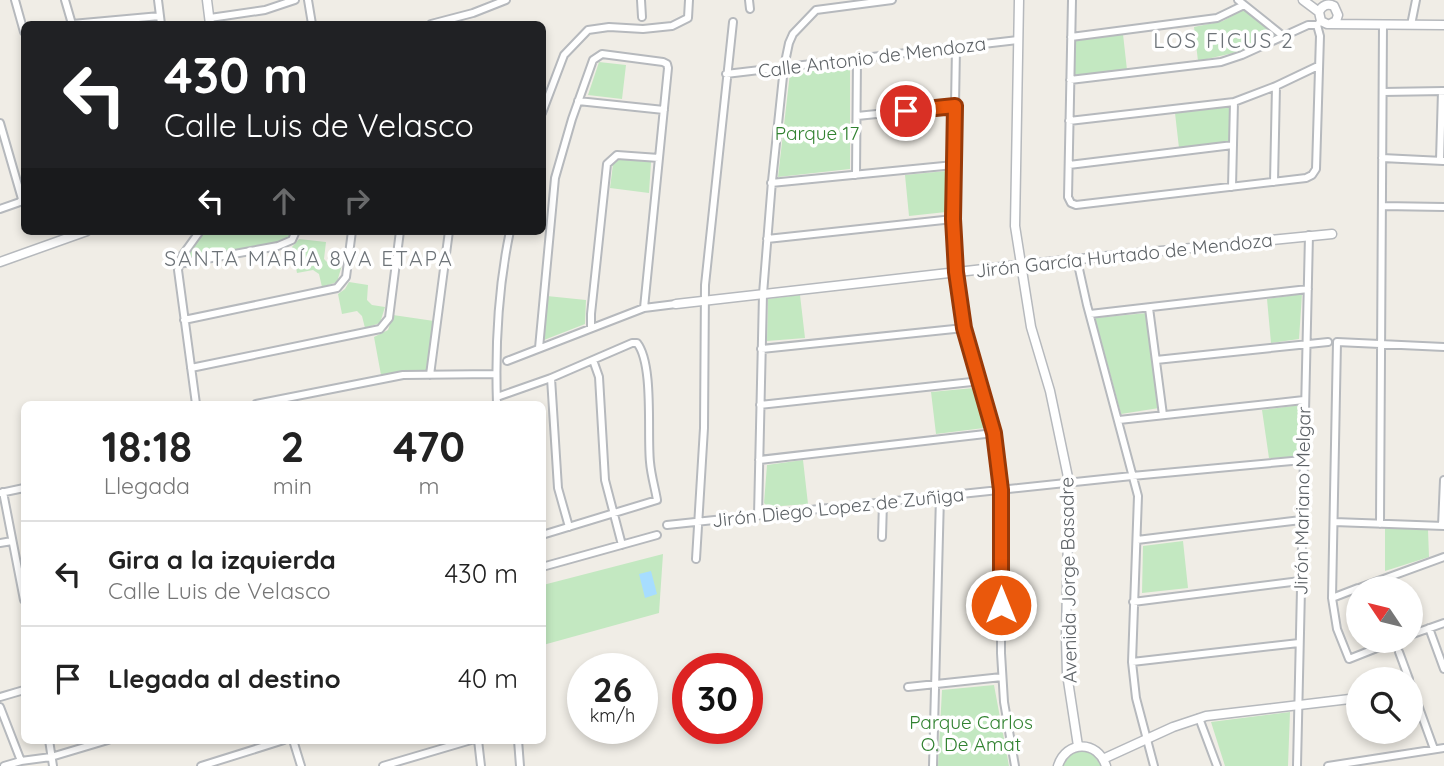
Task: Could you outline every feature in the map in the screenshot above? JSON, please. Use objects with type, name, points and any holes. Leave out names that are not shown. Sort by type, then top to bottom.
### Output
[{"type":"street","points":[[15,0],[21,21]]},
{"type":"street","points":[[65,0],[71,21]]},
{"type":"street","points":[[158,0],[161,21]]},
{"type":"street","points":[[207,0],[210,21],[265,10],[295,0]]},
{"type":"street","points":[[308,0],[312,21]]},
{"type":"street","points":[[442,21],[506,0]]},
{"type":"street","points":[[641,0],[642,17]]},
{"type":"street","points":[[546,101],[564,55],[588,30],[672,26],[688,18],[689,0]]},
{"type":"street","points":[[750,0],[750,9]]},
{"type":"street","points":[[758,516],[763,294],[771,183],[784,67],[793,34],[816,10],[892,0]]},
{"type":"street","name":"Avenida Jorge Basadre","points":[[1019,0],[1015,226],[1031,327],[1050,391],[1069,482],[1067,674],[1078,746]]},
{"type":"street","points":[[1072,0],[1068,197],[1071,203],[1076,205],[1306,178],[1315,172],[1319,19]]},
{"type":"street","points":[[1303,0],[1319,19],[1330,24],[1444,24]]},
{"type":"street","points":[[1411,24],[1416,0]]},
{"type":"street","points":[[1071,37],[1226,16],[1241,2],[1283,36]]},
{"type":"street","points":[[1070,80],[1222,62],[1308,25],[1319,19],[1331,5]]},
{"type":"street","points":[[1330,24],[1336,21],[1331,5]]},
{"type":"street","points":[[1331,5],[1352,24]]},
{"type":"street","points":[[105,21],[160,16]]},
{"type":"street","points":[[696,559],[704,428],[705,300],[733,22]]},
{"type":"street","points":[[1380,524],[1383,24]]},
{"type":"street","name":"Calle Antonio de Mendoza","points":[[726,74],[1018,40]]},
{"type":"street","points":[[956,47],[953,219],[956,272],[964,328],[994,433],[1001,490],[1002,677],[1015,766]]},
{"type":"street","points":[[539,348],[555,178],[593,60],[602,54],[667,64],[645,308]]},
{"type":"street","points":[[856,175],[857,59]]},
{"type":"street","points":[[1069,121],[1234,102],[1318,66]]},
{"type":"street","points":[[546,83],[551,85]]},
{"type":"street","points":[[1274,182],[1276,86]]},
{"type":"street","points":[[1382,158],[1442,161],[1443,91],[1383,92]]},
{"type":"street","points":[[578,101],[664,110]]},
{"type":"street","points":[[1232,187],[1234,102]]},
{"type":"street","points":[[857,116],[955,106]]},
{"type":"street","points":[[0,123],[21,196]]},
{"type":"street","points":[[1069,164],[1233,145]]},
{"type":"street","points":[[591,328],[607,164],[617,155],[659,158]]},
{"type":"street","points":[[771,183],[954,165]]},
{"type":"street","points":[[0,209],[21,200]]},
{"type":"street","points":[[1382,206],[1444,207]]},
{"type":"street","points":[[767,239],[953,219]]},
{"type":"street","name":"Jirón García Hurtado de Mendoza","points":[[507,361],[645,308],[1020,265],[1332,234]]},
{"type":"street","points":[[0,262],[76,235]]},
{"type":"street","points":[[196,401],[178,277],[179,264],[197,235]]},
{"type":"street","points":[[179,264],[278,246],[292,240],[294,235]]},
{"type":"street","points":[[184,320],[337,288],[346,277],[351,235]]},
{"type":"street","points":[[191,369],[380,329],[389,318],[399,235]]},
{"type":"street","points":[[430,375],[448,235]]},
{"type":"street","points":[[509,235],[498,318],[497,400],[632,342],[640,346],[647,374],[650,464],[657,500],[546,534]]},
{"type":"street","name":"Jirón Mariano Melgar","points":[[1297,766],[1309,236]]},
{"type":"street","points":[[1077,260],[1138,496],[1132,662],[1136,698],[1154,766]]},
{"type":"street","points":[[1090,314],[1308,289]]},
{"type":"street","points":[[1149,308],[1163,415]]},
{"type":"street","points":[[761,349],[964,328]]},
{"type":"street","points":[[1156,360],[1328,342]]},
{"type":"street","points":[[1346,652],[1337,629],[1332,598],[1337,342],[1444,347]]},
{"type":"street","points":[[593,360],[598,377],[606,480],[622,545]]},
{"type":"street","points":[[271,401],[404,375],[496,374]]},
{"type":"street","points":[[551,378],[558,488],[569,527]]},
{"type":"street","points":[[760,405],[981,381]]},
{"type":"street","points":[[1119,420],[1304,400]]},
{"type":"street","points":[[759,460],[994,433]]},
{"type":"street","name":"Jirón Diego Lopez de Zuñiga","points":[[667,526],[1069,482],[1303,460]]},
{"type":"street","points":[[1334,522],[1443,526],[1444,480]]},
{"type":"street","points":[[21,489],[1,493],[21,585]]},
{"type":"street","points":[[933,766],[940,496]]},
{"type":"street","points":[[882,537],[883,502]]},
{"type":"street","points":[[1137,540],[1301,520]]},
{"type":"street","points":[[546,565],[657,535]]},
{"type":"street","points":[[0,543],[12,541]]},
{"type":"street","points":[[1392,576],[1444,557]]},
{"type":"street","points":[[1133,602],[1300,581]]},
{"type":"street","points":[[1332,598],[1346,593]]},
{"type":"street","points":[[1423,630],[1444,623]]},
{"type":"street","points":[[1429,628],[1444,669]]},
{"type":"street","points":[[1132,662],[1299,643]]},
{"type":"street","points":[[1347,653],[1349,659],[1364,653]]},
{"type":"street","points":[[908,687],[1002,677]]},
{"type":"street","points":[[0,697],[21,691]]},
{"type":"street","points":[[1058,766],[1065,752],[1078,746],[1093,748],[1104,762],[1145,739],[1199,718],[1346,700]]},
{"type":"street","points":[[0,707],[21,761]]},
{"type":"street","points":[[1199,718],[1217,766]]},
{"type":"street","points":[[1423,719],[1434,749]]},
{"type":"street","points":[[49,744],[53,766]]},
{"type":"street","points":[[5,766],[51,757],[93,744]]},
{"type":"street","points":[[201,766],[271,744]]},
{"type":"street","points":[[294,744],[301,766]]},
{"type":"street","points":[[383,766],[458,744]]},
{"type":"street","points":[[478,744],[481,766]]},
{"type":"street","points":[[518,744],[520,766]]},
{"type":"street","points":[[1328,766],[1444,748]]},
{"type":"green space","points":[[1244,9],[1276,35],[1242,51],[1198,61],[1194,27],[1223,21]]},
{"type":"green space","points":[[1123,34],[1127,70],[1074,77],[1074,40]]},
{"type":"green space","points":[[599,62],[626,65],[622,99],[588,95]]},
{"type":"green space","name":"Parque 17","points":[[850,67],[850,169],[778,177],[790,73]]},
{"type":"green space","points":[[1230,106],[1230,142],[1179,148],[1175,113]]},
{"type":"green space","points":[[619,159],[651,162],[649,193],[610,188],[613,164]]},
{"type":"green space","points":[[946,171],[946,212],[909,216],[905,175]]},
{"type":"green space","points":[[202,235],[291,235],[278,243],[185,259]]},
{"type":"green space","points":[[299,239],[326,242],[324,259],[329,264],[342,265],[337,282],[322,287],[319,274],[313,270],[297,273],[292,247]]},
{"type":"green space","points":[[349,282],[368,285],[367,300],[372,305],[385,307],[380,323],[365,328],[362,316],[357,311],[342,314],[338,294]]},
{"type":"green space","points":[[1302,294],[1299,339],[1271,343],[1267,299]]},
{"type":"green space","points":[[800,295],[805,338],[767,341],[768,299]]},
{"type":"green space","points":[[547,296],[586,300],[585,324],[544,340]]},
{"type":"green space","points":[[1147,313],[1159,408],[1121,414],[1095,318]]},
{"type":"green space","points":[[393,315],[434,321],[426,370],[406,370],[381,375],[374,337],[388,330]]},
{"type":"green space","points":[[974,388],[984,428],[936,434],[931,392]]},
{"type":"green space","points":[[1300,405],[1299,457],[1269,458],[1262,410]]},
{"type":"green space","points":[[803,460],[808,504],[768,507],[764,503],[767,465]]},
{"type":"green space","points":[[1385,528],[1428,530],[1429,557],[1385,571]]},
{"type":"green space","points":[[1183,541],[1188,588],[1142,593],[1143,546]]},
{"type":"green space","points":[[663,554],[659,613],[546,644],[546,584]]},
{"type":"green space","name":"Parque Carlos O. De Amat","points":[[994,685],[1009,766],[938,766],[942,690]]},
{"type":"green space","points":[[1290,712],[1288,766],[1225,766],[1211,722]]},
{"type":"green space","points":[[1081,750],[1093,754],[1101,766],[1063,766],[1070,755]]},
{"type":"water","points":[[651,571],[657,594],[645,598],[639,574]]},
{"type":"district","name":"LOS FICUS 2","points":[[1224,40]]},
{"type":"district","name":"SANTA MARÍA 8VA ETAPA","points":[[309,258]]},
{"type":"route","points":[[906,111],[955,106],[953,219],[956,272],[964,328],[994,433],[1001,490],[1001,605]]}]
